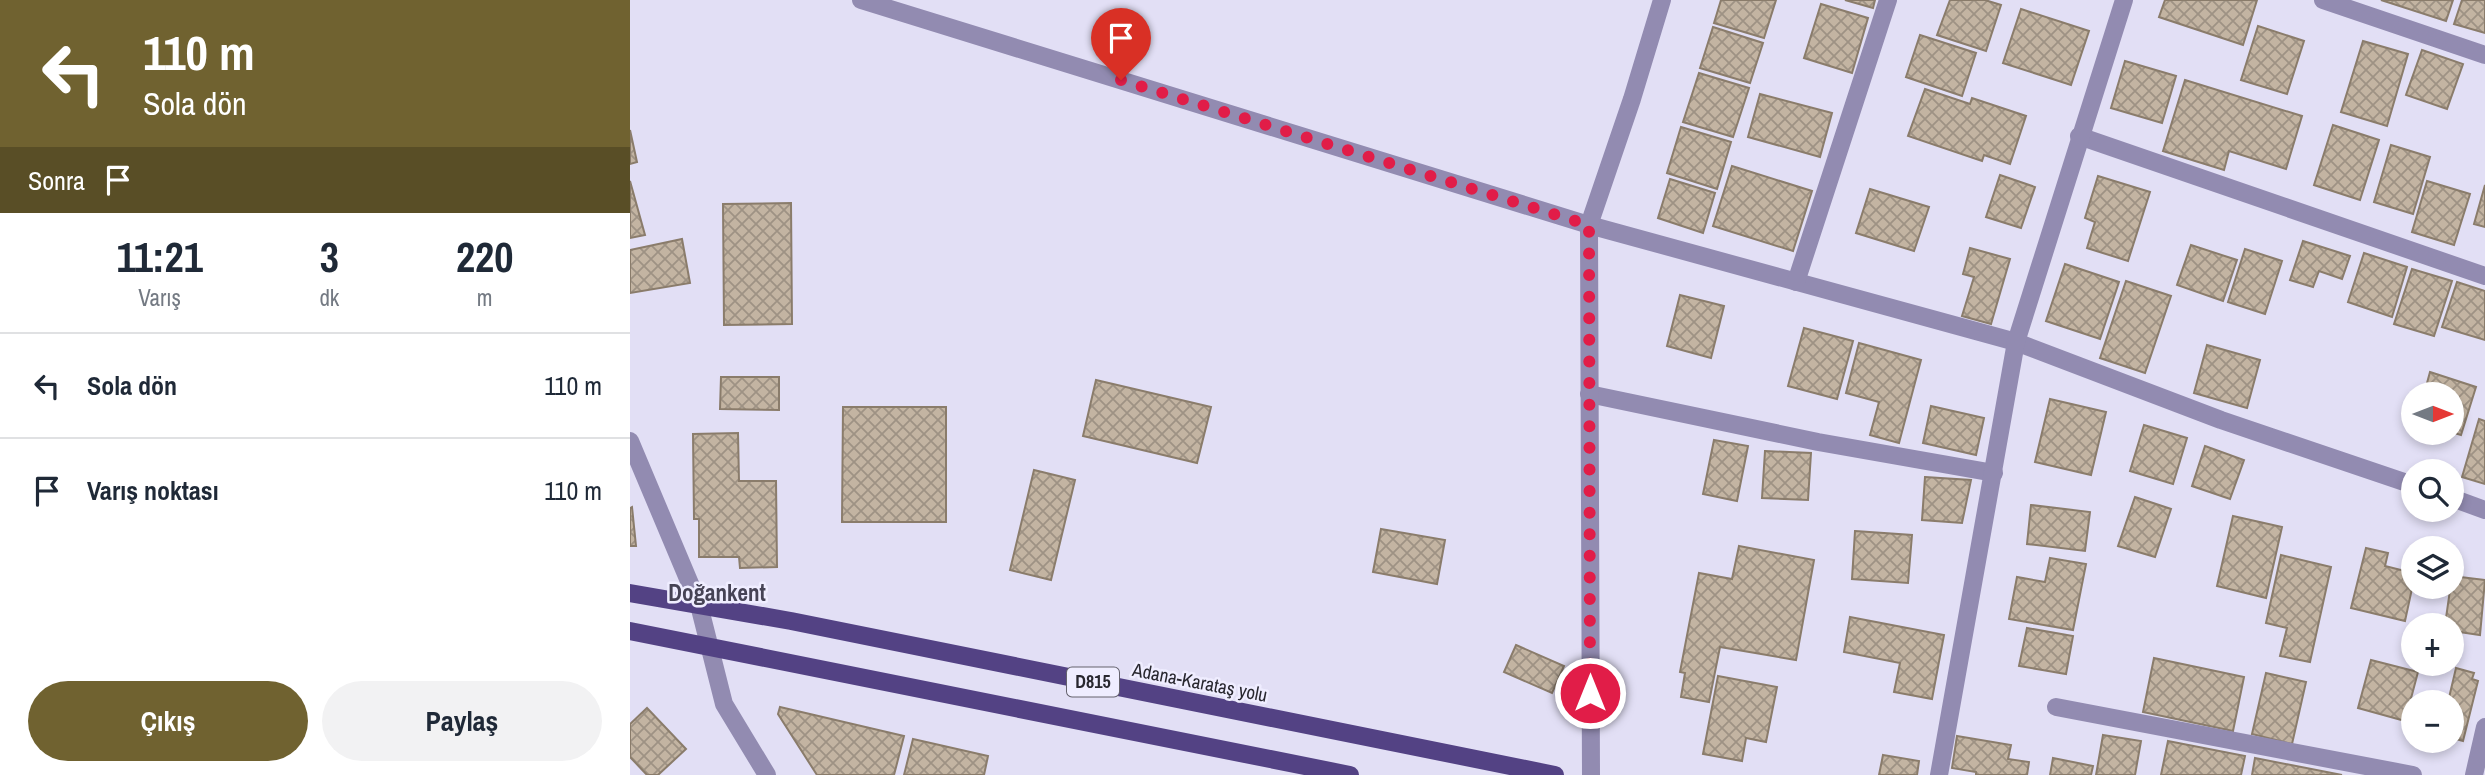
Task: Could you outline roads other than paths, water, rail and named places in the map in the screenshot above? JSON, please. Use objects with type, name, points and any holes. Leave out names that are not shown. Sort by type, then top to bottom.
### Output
[{"type":"main road","name":"Adana-Karataş yolu","points":[[630,593],[791,621],[1555,775]]},
{"type":"main road","name":"D815","points":[[630,631],[1350,775]]},
{"type":"street","points":[[861,0],[1589,225],[2016,342],[2221,419],[2401,481]]},
{"type":"street","points":[[1591,775],[1589,225],[1662,0]]},
{"type":"street","points":[[1796,282],[1888,0]]},
{"type":"street","points":[[1939,775],[2016,342],[2124,0]]},
{"type":"street","points":[[2323,0],[2485,55]]},
{"type":"street","points":[[2079,136],[2485,276]]},
{"type":"street","points":[[1589,394],[1818,442],[1994,473]]},
{"type":"street","points":[[630,441],[699,605],[724,704],[767,775]]},
{"type":"street","points":[[2464,502],[2485,510]]},
{"type":"street","points":[[2056,707],[2413,775]]},
{"type":"street","points":[[2474,775],[2485,727]]},
{"type":"district","name":"Doğankent","points":[[717,593]]}]
